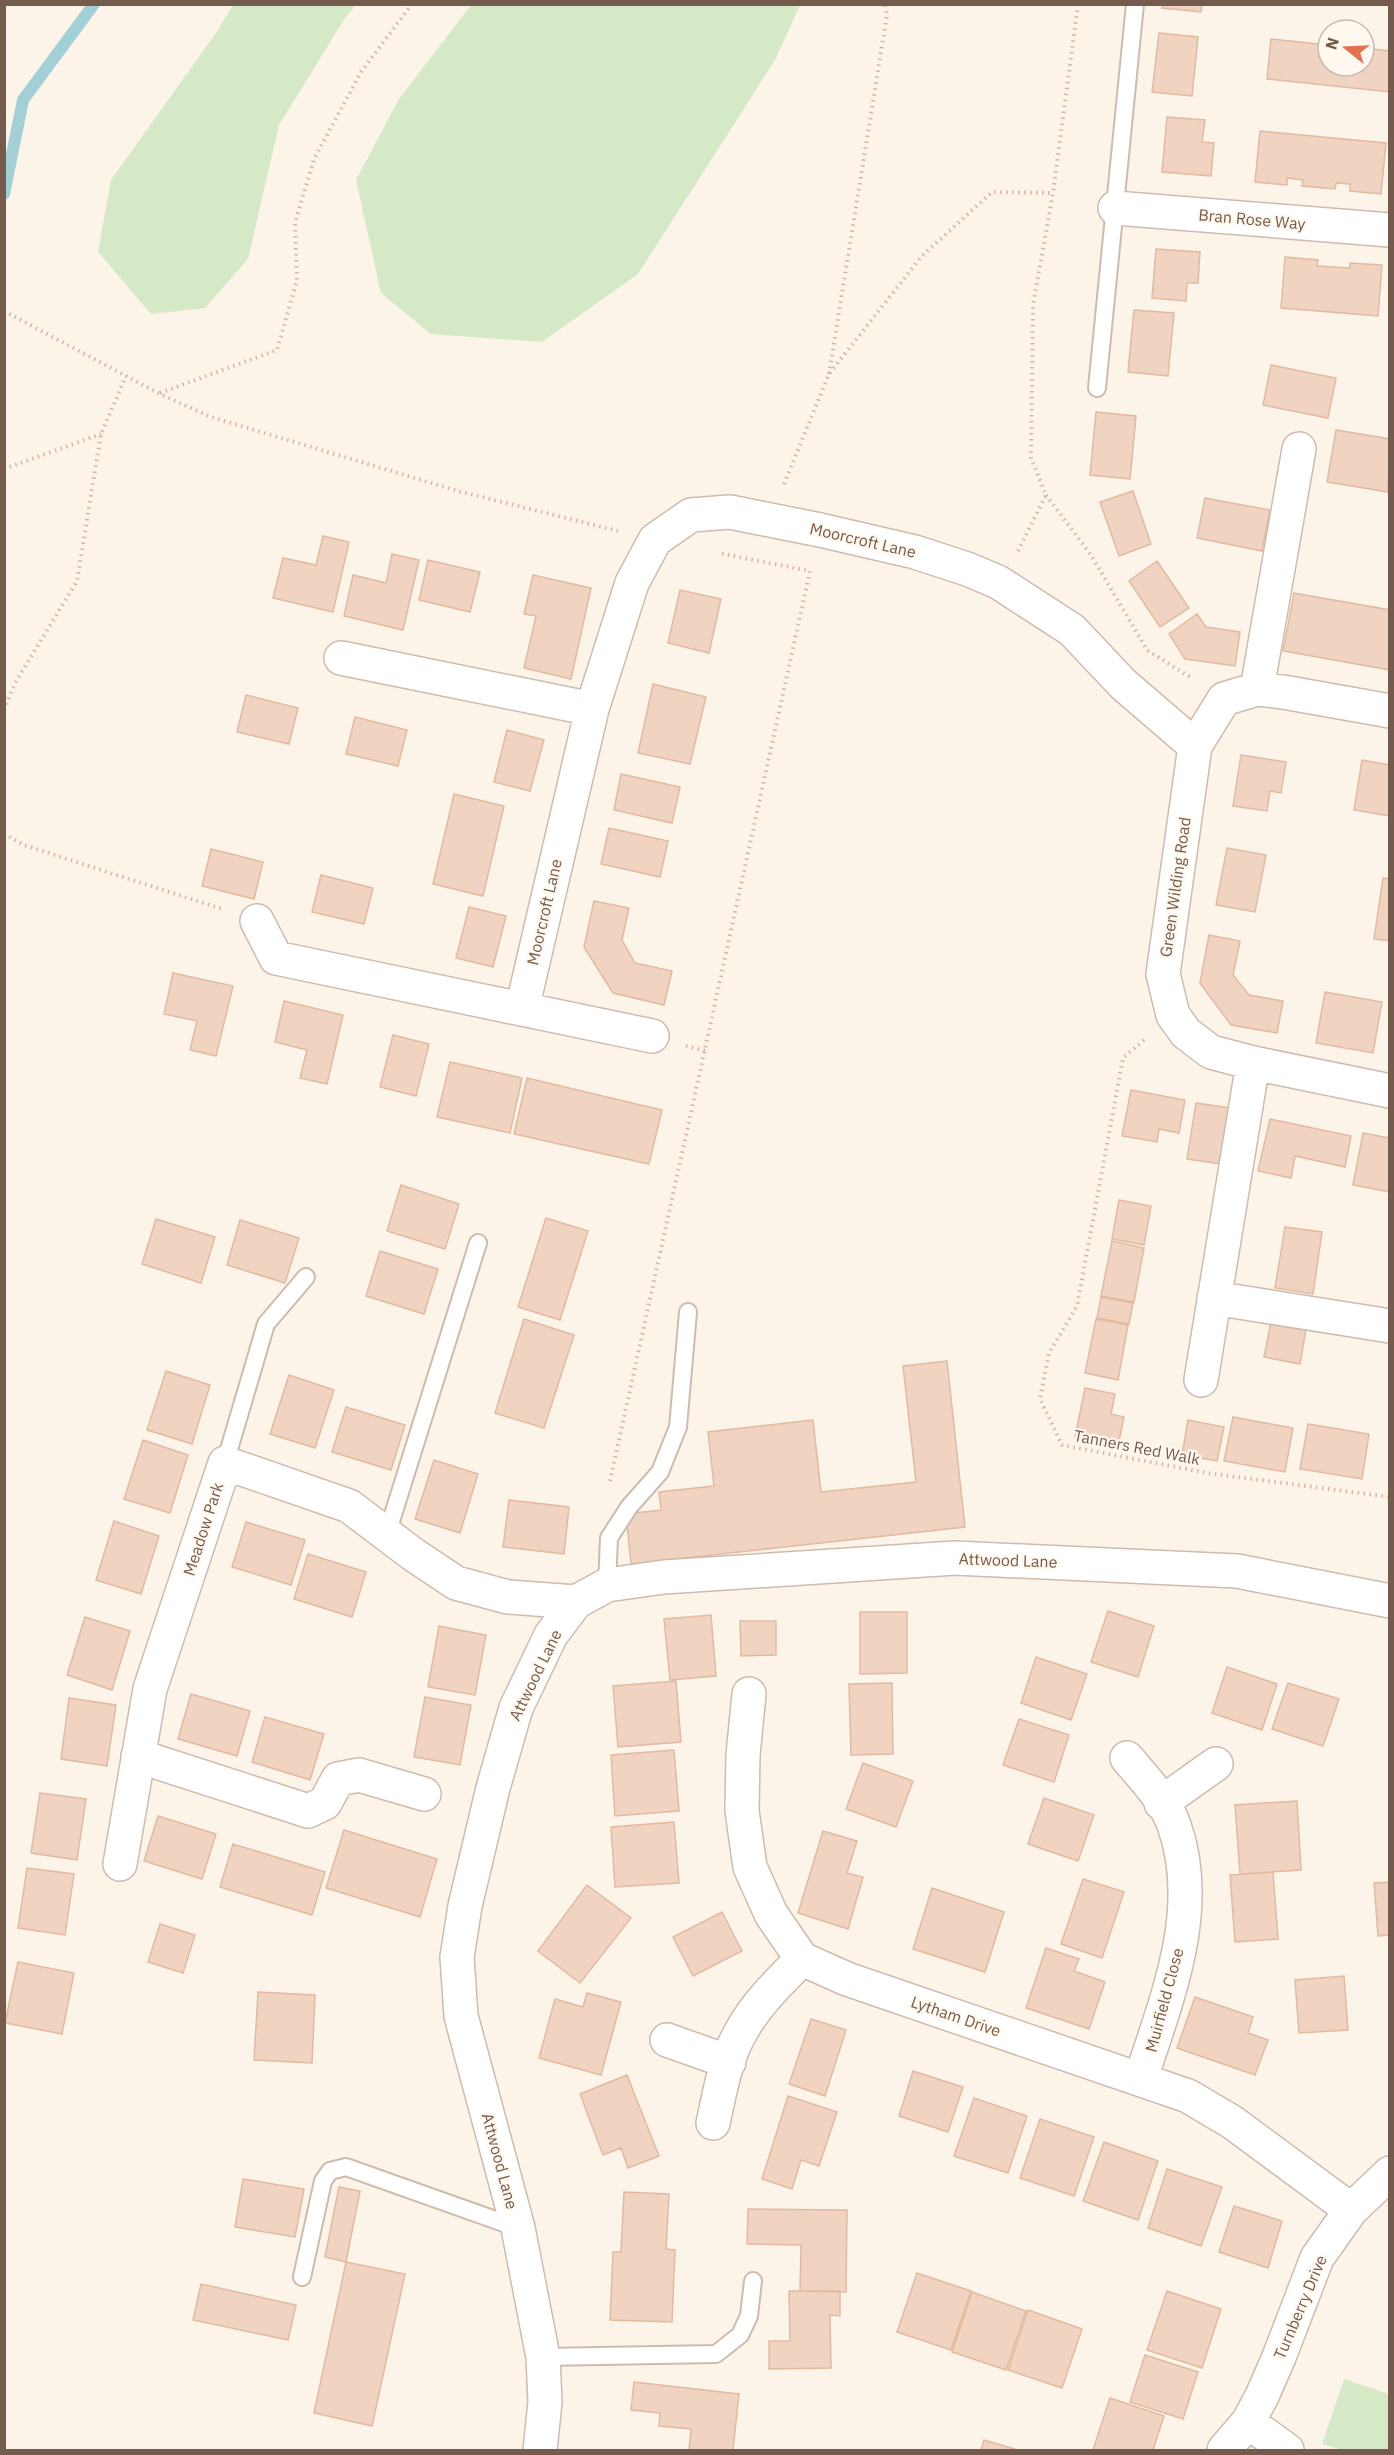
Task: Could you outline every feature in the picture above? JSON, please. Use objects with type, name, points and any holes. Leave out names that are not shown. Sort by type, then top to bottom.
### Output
[{"type":"street","name":"Bran Rose Way","points":[[1116,208],[1389,230]]},
{"type":"street","points":[[1257,689],[1299,449]]},
{"type":"street","name":"Moorcroft Lane","points":[[522,1009],[592,709],[632,583],[655,540],[691,515],[730,512],[820,530],[915,552],[998,582],[1071,630],[1123,684],[1195,746]]},
{"type":"street","points":[[341,658],[592,709]]},
{"type":"street","points":[[1224,699],[1257,689],[1389,711]]},
{"type":"street","name":"Green Wilding Road","points":[[1224,699],[1195,746],[1162,974],[1173,1015],[1186,1033],[1211,1052],[1389,1091]]},
{"type":"street","points":[[257,921],[276,958],[652,1036]]},
{"type":"street","points":[[1202,1380],[1253,1063]]},
{"type":"street","points":[[1214,1298],[1389,1326]]},
{"type":"street","name":"Meadow Park","points":[[120,1864],[150,1689],[225,1462],[350,1506],[414,1555],[456,1583],[508,1597],[576,1602]]},
{"type":"street","name":"Attwood Lane","points":[[540,2451],[545,2402],[543,2357],[518,2228],[461,2016],[457,1957],[465,1906],[493,1788],[516,1708],[550,1635],[576,1602],[607,1585],[664,1577],[956,1558],[1237,1571],[1389,1601]]},
{"type":"street","points":[[713,2123],[723,2075],[741,2030],[769,1992],[802,1959],[771,1914],[750,1867],[742,1811],[743,1755],[749,1694]]},
{"type":"street","points":[[138,1756],[308,1811],[325,1803],[338,1779],[359,1775],[424,1794]]},
{"type":"street","name":"Muirfield Close","points":[[1127,1758],[1174,1823],[1184,1862],[1186,1894],[1173,1980],[1141,2078]]},
{"type":"street","points":[[1161,1803],[1216,1764]]},
{"type":"street","name":"Lytham Drive","points":[[802,1959],[847,1979],[1188,2096],[1232,2122],[1351,2210]]},
{"type":"street","points":[[667,2040],[729,2062]]},
{"type":"street","name":"Turnberry Drive","points":[[1224,2451],[1248,2422],[1280,2357],[1317,2259],[1351,2210],[1389,2173]]},
{"type":"street","points":[[1248,2422],[1287,2451]]},
{"type":"lane","points":[[1096,388],[1135,4]]},
{"type":"lane","points":[[387,1534],[478,1243]]},
{"type":"lane","points":[[225,1462],[266,1324],[306,1277]]},
{"type":"lane","points":[[607,1585],[609,1538],[628,1506],[660,1472],[678,1427],[688,1312]]},
{"type":"lane","points":[[302,2277],[323,2181],[330,2171],[346,2167],[518,2228]]},
{"type":"lane","points":[[543,2357],[716,2354],[740,2335],[749,2316],[753,2281]]},
{"type":"path","points":[[160,394],[277,350],[297,280],[295,223],[314,159],[361,72],[412,4]]},
{"type":"path","points":[[758,561],[769,520],[829,374],[887,15],[885,4]]},
{"type":"path","points":[[1078,4],[1053,193],[1033,305],[1031,458],[1046,495],[1091,555],[1147,650],[1224,699]]},
{"type":"path","points":[[829,374],[922,256],[992,192],[1053,193]]},
{"type":"path","points":[[4,710],[15,683],[77,581],[101,434],[126,376]]},
{"type":"path","points":[[4,469],[101,434]]},
{"type":"path","points":[[998,582],[1024,543],[1046,495]]},
{"type":"path","points":[[4,834],[24,845],[257,921]]},
{"type":"path","name":"Tanners Red Walk","points":[[1173,1015],[1123,1058],[1077,1306],[1049,1353],[1040,1399],[1062,1445],[1207,1473],[1389,1497]]},
{"type":"green space","points":[[472,4],[800,5],[775,60],[638,274],[542,342],[431,334],[381,293],[356,180],[399,99]]},
{"type":"green space","points":[[233,5],[356,5],[345,18],[279,125],[248,259],[205,308],[151,314],[98,252],[111,180],[218,30]]},
{"type":"green space","points":[[1344,2379],[1389,2394],[1389,2450],[1343,2450],[1322,2444]]},
{"type":"building","points":[[1163,4],[1202,4],[1201,12],[1162,8]]},
{"type":"building","points":[[1159,33],[1198,37],[1192,96],[1152,92]]},
{"type":"building","points":[[1271,39],[1316,44],[1316,78],[1376,78],[1376,49],[1390,51],[1390,92],[1267,79]]},
{"type":"building","points":[[1167,117],[1205,120],[1202,142],[1214,143],[1211,176],[1162,172]]},
{"type":"building","points":[[1260,131],[1386,143],[1381,194],[1350,191],[1350,184],[1336,183],[1335,189],[1302,186],[1303,180],[1287,178],[1287,185],[1255,182]]},
{"type":"building","points":[[1156,249],[1200,252],[1198,283],[1187,283],[1186,301],[1152,298]]},
{"type":"building","points":[[1285,257],[1318,260],[1317,266],[1350,268],[1350,263],[1382,265],[1378,316],[1281,308]]},
{"type":"building","points":[[1134,310],[1174,313],[1168,376],[1128,372]]},
{"type":"building","points":[[1271,365],[1336,378],[1328,418],[1263,405]]},
{"type":"building","points":[[1096,412],[1136,416],[1130,479],[1090,475]]},
{"type":"building","points":[[1336,430],[1390,439],[1388,492],[1327,482]]},
{"type":"building","points":[[1133,491],[1151,544],[1119,556],[1100,502]]},
{"type":"building","points":[[1205,498],[1270,510],[1262,551],[1197,538]]},
{"type":"building","points":[[323,536],[349,542],[333,612],[273,598],[283,558],[316,565]]},
{"type":"building","points":[[392,554],[419,560],[403,630],[344,616],[353,575],[386,583]]},
{"type":"building","points":[[428,560],[480,572],[470,612],[419,600]]},
{"type":"building","points":[[1157,561],[1189,608],[1160,627],[1129,581]]},
{"type":"building","points":[[533,575],[591,588],[571,679],[524,668],[536,616],[524,614]]},
{"type":"building","points":[[680,590],[721,599],[709,653],[668,643]]},
{"type":"building","points":[[1294,593],[1390,610],[1390,670],[1283,651]]},
{"type":"building","points":[[1197,614],[1206,627],[1240,632],[1235,666],[1185,659],[1169,634]]},
{"type":"building","points":[[653,684],[706,697],[690,764],[638,753]]},
{"type":"building","points":[[246,695],[298,708],[289,744],[237,732]]},
{"type":"building","points":[[355,717],[407,730],[398,766],[346,754]]},
{"type":"building","points":[[507,730],[544,740],[530,791],[494,782]]},
{"type":"building","points":[[1241,755],[1286,762],[1281,793],[1270,791],[1267,811],[1233,806]]},
{"type":"building","points":[[1362,760],[1390,765],[1390,816],[1354,810]]},
{"type":"building","points":[[621,774],[680,787],[672,823],[614,810]]},
{"type":"building","points":[[454,794],[504,806],[483,896],[433,884]]},
{"type":"building","points":[[609,828],[668,841],[660,877],[601,864]]},
{"type":"building","points":[[1227,848],[1266,855],[1255,912],[1216,905]]},
{"type":"building","points":[[211,849],[263,862],[254,899],[202,886]]},
{"type":"building","points":[[321,875],[373,888],[364,924],[312,912]]},
{"type":"building","points":[[1383,878],[1390,879],[1390,941],[1374,939]]},
{"type":"building","points":[[594,901],[629,908],[622,940],[635,963],[672,971],[664,1005],[613,993],[584,947]]},
{"type":"building","points":[[469,907],[506,916],[493,967],[456,958]]},
{"type":"building","points":[[1209,935],[1240,941],[1233,975],[1249,995],[1283,1001],[1277,1033],[1231,1025],[1200,983]]},
{"type":"building","points":[[173,973],[233,986],[216,1056],[190,1050],[197,1021],[164,1014]]},
{"type":"building","points":[[1325,992],[1382,1002],[1373,1053],[1316,1043]]},
{"type":"building","points":[[284,1001],[343,1015],[327,1084],[300,1078],[307,1050],[275,1042]]},
{"type":"building","points":[[393,1035],[429,1044],[416,1096],[380,1087]]},
{"type":"building","points":[[450,1062],[522,1078],[510,1133],[437,1117]]},
{"type":"building","points":[[527,1078],[662,1110],[649,1164],[514,1134]]},
{"type":"building","points":[[1131,1090],[1185,1100],[1179,1133],[1159,1129],[1157,1142],[1122,1136]]},
{"type":"building","points":[[1196,1103],[1230,1108],[1221,1164],[1187,1159]]},
{"type":"building","points":[[1270,1119],[1351,1136],[1345,1167],[1295,1156],[1291,1178],[1258,1171]]},
{"type":"building","points":[[1363,1133],[1390,1138],[1390,1192],[1353,1185]]},
{"type":"building","points":[[401,1185],[459,1204],[445,1249],[387,1231]]},
{"type":"building","points":[[1119,1200],[1151,1206],[1144,1245],[1112,1239]]},
{"type":"building","points":[[546,1218],[588,1231],[560,1320],[518,1307]]},
{"type":"building","points":[[156,1219],[215,1237],[201,1283],[142,1264]]},
{"type":"building","points":[[240,1220],[299,1238],[285,1283],[227,1265]]},
{"type":"building","points":[[1285,1227],[1322,1232],[1313,1294],[1275,1288]]},
{"type":"building","points":[[1112,1241],[1144,1248],[1134,1302],[1101,1296]]},
{"type":"building","points":[[380,1251],[438,1269],[424,1314],[366,1296]]},
{"type":"building","points":[[1101,1297],[1133,1303],[1129,1324],[1097,1318]]},
{"type":"building","points":[[524,1319],[574,1335],[544,1428],[495,1413]]},
{"type":"building","points":[[1096,1319],[1128,1325],[1118,1380],[1085,1373]]},
{"type":"building","points":[[1271,1322],[1306,1329],[1300,1364],[1264,1357]]},
{"type":"building","points":[[947,1361],[965,1527],[631,1564],[626,1514],[661,1510],[659,1492],[714,1486],[708,1432],[813,1420],[821,1492],[916,1482],[903,1366]]},
{"type":"building","points":[[166,1371],[210,1385],[192,1444],[147,1430]]},
{"type":"building","points":[[289,1375],[334,1390],[315,1448],[270,1434]]},
{"type":"building","points":[[1085,1388],[1115,1394],[1111,1414],[1124,1417],[1118,1446],[1075,1437]]},
{"type":"building","points":[[346,1407],[405,1425],[391,1470],[332,1452]]},
{"type":"building","points":[[1233,1417],[1293,1428],[1285,1472],[1224,1461]]},
{"type":"building","points":[[1188,1420],[1224,1427],[1217,1461],[1182,1455]]},
{"type":"building","points":[[1308,1424],[1369,1434],[1362,1479],[1300,1469]]},
{"type":"building","points":[[143,1440],[188,1455],[170,1513],[124,1499]]},
{"type":"building","points":[[434,1460],[478,1474],[460,1533],[415,1519]]},
{"type":"building","points":[[509,1500],[569,1507],[564,1554],[503,1547]]},
{"type":"building","points":[[114,1521],[159,1536],[141,1594],[96,1580]]},
{"type":"building","points":[[246,1522],[305,1540],[291,1585],[232,1567]]},
{"type":"building","points":[[308,1554],[366,1572],[352,1617],[294,1599]]},
{"type":"building","points":[[1108,1611],[1154,1626],[1138,1677],[1091,1662]]},
{"type":"building","points":[[860,1612],[907,1612],[907,1673],[860,1674]]},
{"type":"building","points":[[711,1615],[716,1676],[670,1680],[664,1619]]},
{"type":"building","points":[[85,1617],[130,1631],[112,1690],[67,1675]]},
{"type":"building","points":[[740,1621],[776,1621],[776,1655],[741,1656]]},
{"type":"building","points":[[439,1626],[486,1635],[475,1695],[428,1687]]},
{"type":"building","points":[[1036,1657],[1087,1674],[1071,1720],[1021,1703]]},
{"type":"building","points":[[1227,1667],[1277,1684],[1262,1730],[1212,1713]]},
{"type":"building","points":[[676,1681],[681,1742],[618,1747],[613,1686]]},
{"type":"building","points":[[892,1683],[893,1754],[851,1755],[849,1684]]},
{"type":"building","points":[[1288,1683],[1339,1699],[1323,1746],[1272,1729]]},
{"type":"building","points":[[191,1694],[250,1711],[237,1756],[178,1739]]},
{"type":"building","points":[[425,1697],[471,1705],[460,1765],[414,1757]]},
{"type":"building","points":[[69,1698],[116,1705],[107,1766],[61,1759]]},
{"type":"building","points":[[265,1717],[324,1734],[310,1780],[252,1762]]},
{"type":"building","points":[[1019,1719],[1069,1735],[1054,1782],[1003,1765]]},
{"type":"building","points":[[674,1750],[679,1811],[615,1816],[611,1755]]},
{"type":"building","points":[[863,1763],[913,1781],[896,1827],[846,1809]]},
{"type":"building","points":[[40,1793],[86,1799],[77,1860],[31,1853]]},
{"type":"building","points":[[1044,1798],[1094,1815],[1078,1861],[1028,1844]]},
{"type":"building","points":[[1297,1801],[1301,1870],[1240,1874],[1235,1805]]},
{"type":"building","points":[[158,1816],[216,1834],[202,1879],[144,1861]]},
{"type":"building","points":[[674,1822],[679,1883],[615,1887],[611,1827]]},
{"type":"building","points":[[344,1830],[437,1859],[420,1917],[326,1888]]},
{"type":"building","points":[[823,1831],[857,1841],[847,1873],[863,1877],[848,1929],[798,1913]]},
{"type":"building","points":[[233,1844],[325,1872],[312,1915],[220,1887]]},
{"type":"building","points":[[27,1868],[74,1874],[65,1935],[18,1928]]},
{"type":"building","points":[[1273,1872],[1278,1939],[1235,1942],[1230,1875]]},
{"type":"building","points":[[1083,1879],[1124,1892],[1102,1958],[1061,1944]]},
{"type":"building","points":[[1390,1882],[1390,1935],[1378,1936],[1374,1883]]},
{"type":"building","points":[[587,1885],[631,1918],[580,1983],[538,1951]]},
{"type":"building","points":[[932,1888],[1004,1912],[985,1972],[913,1949]]},
{"type":"building","points":[[722,1912],[742,1951],[693,1976],[673,1937]]},
{"type":"building","points":[[160,1924],[195,1935],[183,1973],[148,1962]]},
{"type":"building","points":[[1046,1948],[1079,1959],[1074,1971],[1105,1982],[1089,2029],[1026,2008]]},
{"type":"building","points":[[18,1962],[74,1973],[62,2034],[5,2023]]},
{"type":"building","points":[[1344,1976],[1348,2030],[1299,2033],[1295,1980]]},
{"type":"building","points":[[258,1992],[315,1995],[312,2063],[254,2060]]},
{"type":"building","points":[[587,1993],[621,2002],[601,2075],[539,2058],[555,1999],[583,2007]]},
{"type":"building","points":[[1195,1997],[1253,2017],[1248,2033],[1268,2040],[1255,2075],[1177,2048]]},
{"type":"building","points":[[811,2019],[846,2030],[825,2096],[789,2084]]},
{"type":"building","points":[[913,2071],[963,2087],[948,2132],[899,2116]]},
{"type":"building","points":[[627,2075],[659,2156],[628,2168],[621,2148],[603,2155],[580,2094]]},
{"type":"building","points":[[788,2096],[837,2112],[819,2166],[801,2160],[792,2189],[762,2179]]},
{"type":"building","points":[[974,2098],[1027,2116],[1008,2173],[954,2156]]},
{"type":"building","points":[[1040,2119],[1094,2137],[1074,2196],[1020,2178]]},
{"type":"building","points":[[1104,2142],[1158,2161],[1138,2220],[1083,2201]]},
{"type":"building","points":[[1167,2169],[1222,2187],[1201,2246],[1148,2228]]},
{"type":"building","points":[[243,2179],[304,2189],[295,2237],[235,2227]]},
{"type":"building","points":[[339,2187],[360,2191],[346,2262],[325,2257]]},
{"type":"building","points":[[624,2192],[669,2194],[666,2249],[675,2250],[672,2322],[610,2320],[613,2252],[621,2252]]},
{"type":"building","points":[[1234,2206],[1282,2221],[1268,2268],[1219,2252]]},
{"type":"building","points":[[748,2209],[847,2210],[846,2292],[800,2291],[801,2245],[747,2244]]},
{"type":"building","points":[[346,2262],[405,2274],[372,2426],[314,2413]]},
{"type":"building","points":[[917,2273],[971,2291],[951,2350],[897,2332]]},
{"type":"building","points":[[201,2284],[296,2305],[288,2340],[193,2320]]},
{"type":"building","points":[[789,2291],[840,2291],[840,2316],[830,2315],[831,2368],[769,2369],[769,2341],[790,2341]]},
{"type":"building","points":[[1167,2291],[1221,2309],[1202,2368],[1147,2350]]},
{"type":"building","points":[[972,2292],[1026,2311],[1006,2370],[952,2352]]},
{"type":"building","points":[[1028,2310],[1082,2329],[1062,2388],[1008,2370]]},
{"type":"building","points":[[1145,2355],[1198,2372],[1183,2419],[1130,2402]]},
{"type":"building","points":[[634,2382],[739,2394],[733,2450],[689,2450],[691,2429],[659,2426],[660,2413],[631,2410]]},
{"type":"building","points":[[1110,2398],[1164,2416],[1153,2450],[1093,2450]]},
{"type":"building","points":[[984,2440],[1018,2450],[981,2450]]},
{"type":"waterway","points":[[4,194],[23,100],[94,4]]}]
